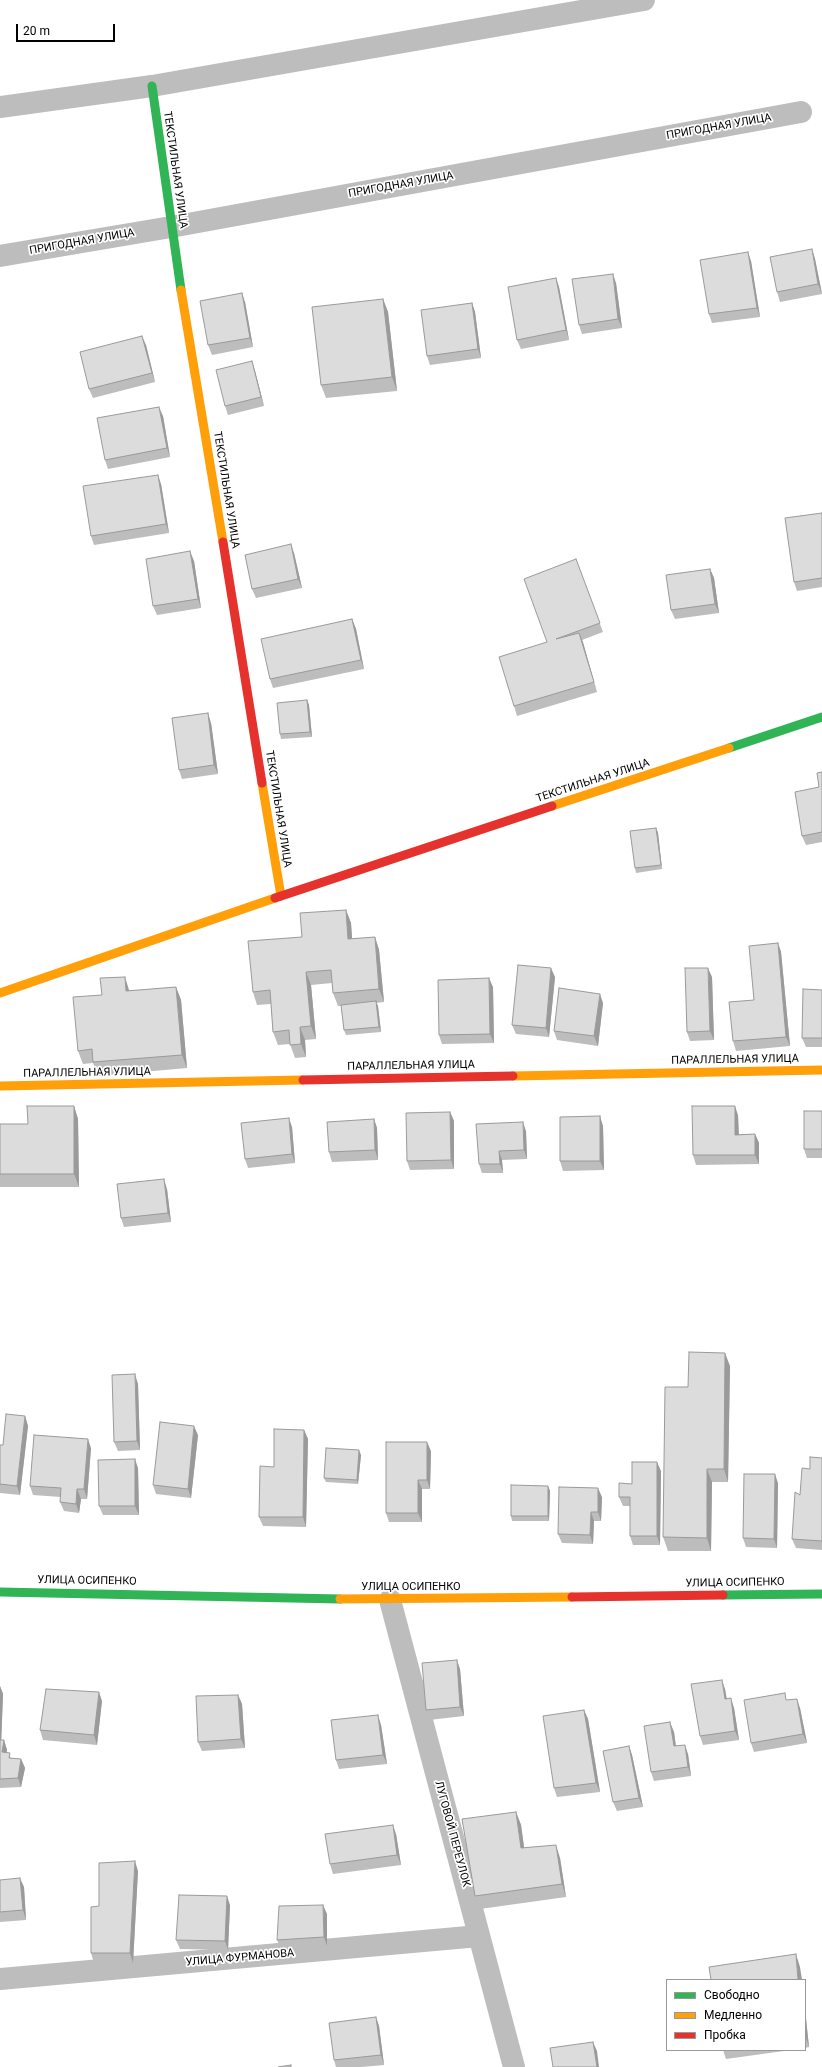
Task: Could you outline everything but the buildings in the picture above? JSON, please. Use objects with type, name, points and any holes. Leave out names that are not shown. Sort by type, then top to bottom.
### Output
[{"type":"street","points":[[0,107],[152,86],[644,0]]},
{"type":"street","name":"ТЕКСТИЛЬНАЯ УЛИЦА","points":[[152,86],[171,228],[281,896]]},
{"type":"street","name":"ПРИГОДНАЯ УЛИЦА","points":[[0,256],[171,228],[801,112]]},
{"type":"street","name":"ТЕКСТИЛЬНАЯ УЛИЦА","points":[[0,993],[281,896],[822,717]]},
{"type":"street","name":"ПАРАЛЛЕЛЬНАЯ УЛИЦА","points":[[0,1086],[822,1070]]},
{"type":"street","name":"УЛИЦА ОСИПЕНКО","points":[[0,1592],[390,1600],[822,1594]]},
{"type":"street","name":"ЛУГОВОЙ ПЕРЕУЛОК","points":[[390,1600],[514,2067]]},
{"type":"street","name":"УЛИЦА ФУРМАНОВА","points":[[0,1980],[479,1936]]},
{"type":"traffic: fast","points":[[152,86],[181,290]]},
{"type":"traffic: fast","points":[[729,748],[822,717]]},
{"type":"traffic: fast","points":[[0,1592],[340,1599]]},
{"type":"traffic: fast","points":[[723,1595],[822,1594]]},
{"type":"traffic: slow","points":[[181,290],[223,542]]},
{"type":"traffic: slow","points":[[552,806],[729,748]]},
{"type":"traffic: slow","points":[[262,783],[281,896]]},
{"type":"traffic: slow","points":[[0,993],[275,898]]},
{"type":"traffic: slow","points":[[513,1076],[822,1070]]},
{"type":"traffic: slow","points":[[0,1086],[303,1080]]},
{"type":"traffic: slow","points":[[340,1599],[572,1597]]},
{"type":"traffic: jam","points":[[223,542],[262,783]]},
{"type":"traffic: jam","points":[[275,898],[552,806]]},
{"type":"traffic: jam","points":[[303,1080],[513,1076]]},
{"type":"traffic: jam","points":[[572,1597],[723,1595]]}]
